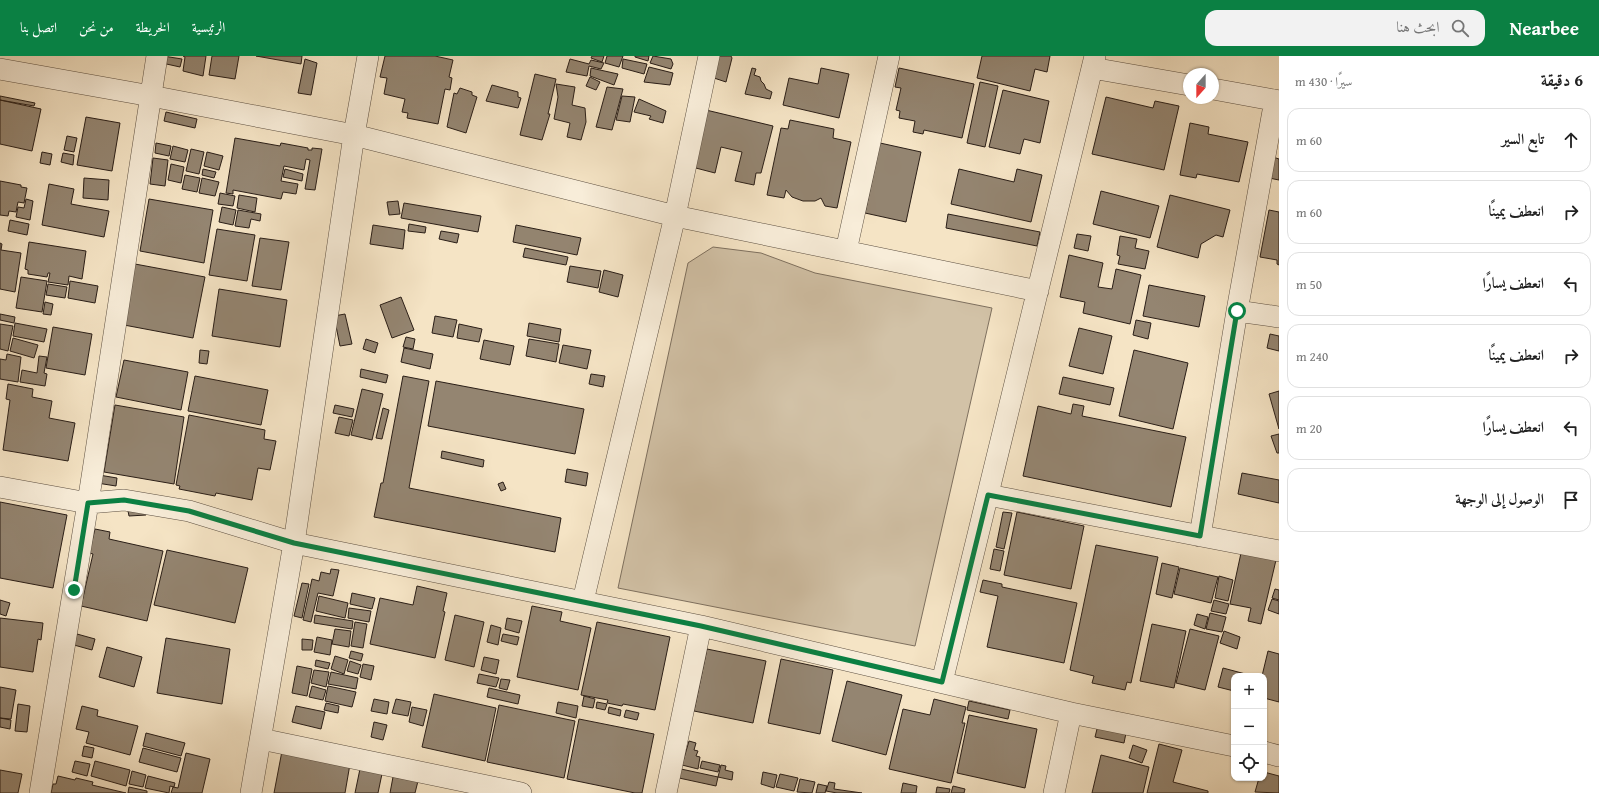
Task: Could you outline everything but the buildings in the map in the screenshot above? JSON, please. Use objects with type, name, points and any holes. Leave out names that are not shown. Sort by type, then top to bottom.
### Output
[{"type":"street","points":[[40,793],[88,503],[157,56]]},
{"type":"street","points":[[251,793],[294,543],[354,135],[368,56]]},
{"type":"street","points":[[583,601],[675,216],[709,56]]},
{"type":"street","points":[[846,251],[889,56]]},
{"type":"street","points":[[942,682],[1093,62],[1183,84]]},
{"type":"street","points":[[0,69],[354,135],[675,216],[1038,291]]},
{"type":"street","points":[[1200,536],[1237,311],[1277,101],[1219,90]]},
{"type":"street","points":[[1237,311],[1279,318]]},
{"type":"street","points":[[0,487],[88,503],[124,500],[189,511],[294,543],[701,626],[1071,713],[1231,745]]},
{"type":"street","points":[[988,495],[1279,550]]},
{"type":"street","points":[[666,793],[701,626]]},
{"type":"street","points":[[1054,793],[1071,713]]},
{"type":"street","points":[[261,739],[521,793]]},
{"type":"street","points":[[1267,753],[1279,756]]},
{"type":"shaded area","points":[[713,247],[761,253],[815,273],[992,308],[915,646],[618,588],[688,263]]},
{"type":"route","points":[[74,590],[88,503],[124,500],[189,511],[294,543],[701,626],[942,682],[988,495],[1200,536],[1237,311]]}]
